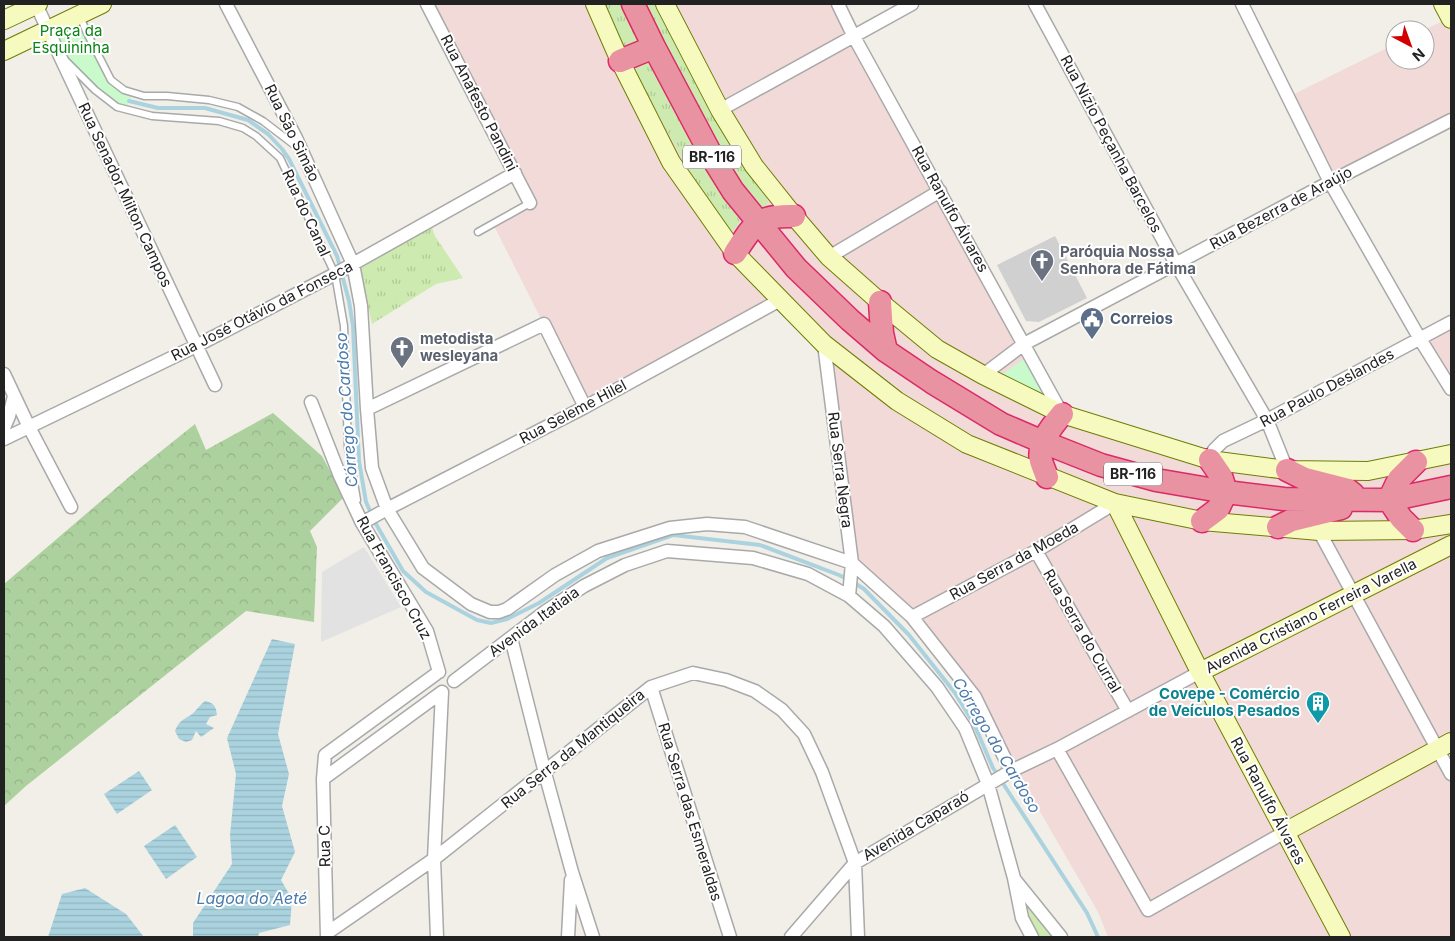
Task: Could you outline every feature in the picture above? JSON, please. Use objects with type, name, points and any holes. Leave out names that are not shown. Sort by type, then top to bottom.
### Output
[{"type":"highway","name":"BR-116","points":[[633,4],[715,162],[733,191],[796,268],[850,320],[886,351],[932,382],[1001,424],[1101,465],[1156,480],[1226,492],[1284,500],[1389,500],[1451,487]]},
{"type":"highway","points":[[620,61],[654,47]]},
{"type":"highway","points":[[735,253],[757,222],[777,216],[794,216]]},
{"type":"highway","points":[[880,302],[882,333],[886,351]]},
{"type":"highway","points":[[1047,477],[1041,459],[1043,442],[1052,426],[1062,414]]},
{"type":"highway","points":[[1202,521],[1218,509],[1226,492],[1221,476],[1210,460]]},
{"type":"highway","points":[[1413,530],[1401,518],[1389,500],[1399,480],[1416,462]]},
{"type":"highway","points":[[1278,527],[1292,520],[1349,506],[1360,500],[1348,490],[1305,479],[1287,470]]},
{"type":"main road","points":[[4,20],[37,4]]},
{"type":"main road","points":[[4,51],[102,4]]},
{"type":"main road","points":[[595,4],[620,61],[671,162],[735,253],[824,344],[898,401],[967,444],[1115,503],[1202,521],[1319,531],[1413,530],[1451,524]]},
{"type":"main road","points":[[665,4],[720,110],[754,166],[829,257],[937,349],[983,375],[1062,414],[1210,460],[1287,470],[1368,471],[1451,454]]},
{"type":"main road","points":[[1443,4],[1451,19]]},
{"type":"main road","name":"Rua Ranulfo Álvares","points":[[1115,503],[1200,672],[1284,832],[1342,937]]},
{"type":"main road","name":"Avenida Cristiano Ferreira Varella","points":[[1200,672],[1451,544]]},
{"type":"main road","points":[[1284,832],[1444,745]]},
{"type":"street","name":"Rua Senador Milton Campos","points":[[37,4],[215,385]]},
{"type":"street","name":"Rua São Simão","points":[[226,4],[302,151],[353,264]]},
{"type":"street","name":"Rua Anafesto Pandini","points":[[427,4],[530,203]]},
{"type":"street","name":"Rua Ranulfo Álvares","points":[[838,4],[853,35],[1062,414]]},
{"type":"street","points":[[720,110],[912,4]]},
{"type":"street","name":"Rua Nízio Peçanha Barcelos","points":[[1035,4],[1176,264],[1267,420],[1287,470]]},
{"type":"street","points":[[1242,4],[1330,182],[1420,339],[1451,389]]},
{"type":"street","name":"Rua Bezerra de Araújo","points":[[983,375],[1024,344],[1451,120]]},
{"type":"street","name":"Rua José Otávio da Fonseca","points":[[4,440],[196,346],[335,274],[515,173]]},
{"type":"street","points":[[829,257],[940,191]]},
{"type":"street","points":[[353,264],[361,306],[372,468],[387,509]]},
{"type":"street","name":"Rua Seleme Hilel","points":[[362,523],[585,407],[782,300]]},
{"type":"street","name":"Rua Paulo Deslandes","points":[[1210,460],[1214,450],[1223,441],[1267,420],[1451,322]]},
{"type":"street","points":[[367,409],[544,324],[585,407]]},
{"type":"street","name":"Rua Serra Negra","points":[[824,344],[852,563],[849,596]]},
{"type":"street","points":[[4,374],[29,427],[71,507]]},
{"type":"street","points":[[4,428],[14,396]]},
{"type":"street","name":"Rua Francisco Cruz","points":[[311,402],[340,476],[362,523],[428,631],[438,673]]},
{"type":"street","name":"Rua Serra da Moeda","points":[[912,617],[1036,551],[1115,503]]},
{"type":"street","name":"Avenida Itatiaia","points":[[387,509],[422,568],[470,604],[490,612],[499,612],[507,609],[555,575],[598,551],[670,528],[707,524],[745,527],[852,563],[912,617],[975,697],[1011,771]]},
{"type":"street","points":[[1319,531],[1352,594],[1444,745],[1451,774]]},
{"type":"street","name":"Avenida Itatiaia","points":[[323,779],[442,692],[452,688],[454,681],[546,611],[584,586],[625,565],[667,551],[753,558],[808,574],[849,596],[884,626],[937,687],[965,728],[988,784],[1014,878],[1022,918],[1032,937]]},
{"type":"street","name":"Rua Serra do Curral","points":[[1036,551],[1128,711]]},
{"type":"street","points":[[511,638],[572,872],[593,937]]},
{"type":"street","points":[[437,937],[434,859],[442,692],[434,686],[433,680],[442,671],[449,673],[454,681]]},
{"type":"street","name":"Avenida Cristiano Ferreira Varella","points":[[1011,771],[1057,749],[1200,672]]},
{"type":"street","name":"Rua C","points":[[327,935],[323,779],[325,755],[438,673]]},
{"type":"street","name":"Rua Serra da Mantiqueira","points":[[327,935],[434,859],[651,687],[693,673],[726,680],[755,691],[782,710],[804,734],[822,772],[854,863],[858,937]]},
{"type":"street","name":"Rua Serra das Esmeraldas","points":[[651,687],[730,937]]},
{"type":"street","points":[[1057,749],[1148,910],[1284,832]]},
{"type":"street","name":"Avenida Caparaó","points":[[791,937],[854,863],[1011,771]]},
{"type":"street","points":[[568,937],[572,872]]},
{"type":"street","points":[[1014,878],[1061,937]]},
{"type":"lane","name":"Rua do Canal","points":[[79,15],[111,80],[124,90],[144,96],[209,100],[238,107],[263,121],[302,151]]},
{"type":"lane","name":"Rua do Canal","points":[[58,52],[95,90],[117,107],[152,116],[219,121],[243,128],[256,136],[280,158],[335,274],[344,326],[348,448],[362,523]]},
{"type":"lane","points":[[478,232],[530,203]]},
{"type":"shaded area","points":[[428,4],[841,4],[1062,414],[1209,459],[1287,470],[1451,454],[1451,742],[1437,749],[1451,775],[1451,937],[1108,937],[1098,912],[1039,810],[1011,771],[955,671],[852,563],[824,344],[782,300],[585,406],[493,224],[530,203]]},
{"type":"shaded area","points":[[1451,17],[1451,119],[1330,181],[1288,97],[1385,49],[1385,70],[1435,70],[1435,25]]},
{"type":"shaded area","name":"Paróquia Nossa Senhora de Fátima","points":[[1055,236],[1087,298],[1039,322],[1026,321],[997,265]]},
{"type":"shaded area","points":[[1451,322],[1451,389],[1420,339]]},
{"type":"shaded area","points":[[364,547],[401,607],[321,642],[322,572]]},
{"type":"green space","points":[[603,4],[624,4],[643,39],[630,50],[624,47]]},
{"type":"green space","points":[[643,4],[659,4],[720,124],[768,201],[767,206],[762,212],[724,163]]},
{"type":"green space","name":"Praça da Esquininha","points":[[79,16],[105,73],[132,95],[127,106],[117,104],[101,93],[58,51],[49,31]]},
{"type":"green space","points":[[644,60],[649,61],[700,157],[740,221],[733,230],[728,229],[721,222],[680,155],[636,73],[637,66]]},
{"type":"green space","points":[[431,225],[435,236],[463,278],[436,284],[372,324],[358,265]]},
{"type":"green space","points":[[1024,359],[1042,392],[1029,389],[1000,376]]},
{"type":"green space","points":[[273,413],[322,456],[344,497],[310,531],[317,547],[314,622],[246,611],[26,786],[4,806],[4,584],[135,472],[195,424],[206,450]]},
{"type":"green space","points":[[1021,892],[1054,932],[1050,937],[1039,937],[1025,918]]},
{"type":"water","name":"Lagoa do Aeté","points":[[272,639],[295,644],[278,734],[289,774],[282,806],[295,852],[281,880],[292,899],[290,925],[259,933],[258,937],[193,937],[193,923],[232,864],[230,835],[236,774],[227,738]]},
{"type":"water","points":[[205,701],[214,705],[216,709],[217,715],[210,717],[206,724],[214,728],[201,737],[196,731],[192,740],[186,742],[179,739],[175,731],[177,726]]},
{"type":"water","points":[[139,771],[152,790],[117,814],[104,794]]},
{"type":"water","points":[[175,825],[197,857],[166,879],[144,846]]},
{"type":"water","points":[[85,888],[126,914],[144,937],[48,937],[62,894]]},
{"type":"waterway","name":"Córrego do Cardoso","points":[[129,101],[158,108],[205,108],[248,120],[268,134],[289,159],[337,256],[349,301],[353,326],[359,461],[366,502],[376,524],[403,571],[426,592],[477,620],[491,623],[507,619],[539,603],[607,558],[673,535],[760,545],[847,579]]},
{"type":"waterway","name":"Córrego do Cardoso","points":[[853,582],[864,589],[909,635],[955,693],[974,724],[993,768],[1087,913],[1098,937]]},
{"type":"place","name":"Paróquia Nossa Senhora de Fátima","points":[[1042,282]]},
{"type":"place","name":"Correios","points":[[1092,340]]},
{"type":"place","name":"metodista wesleyana","points":[[402,369]]},
{"type":"place","name":"Covepe - Comércio de Veículos Pesados","points":[[1318,724]]}]
